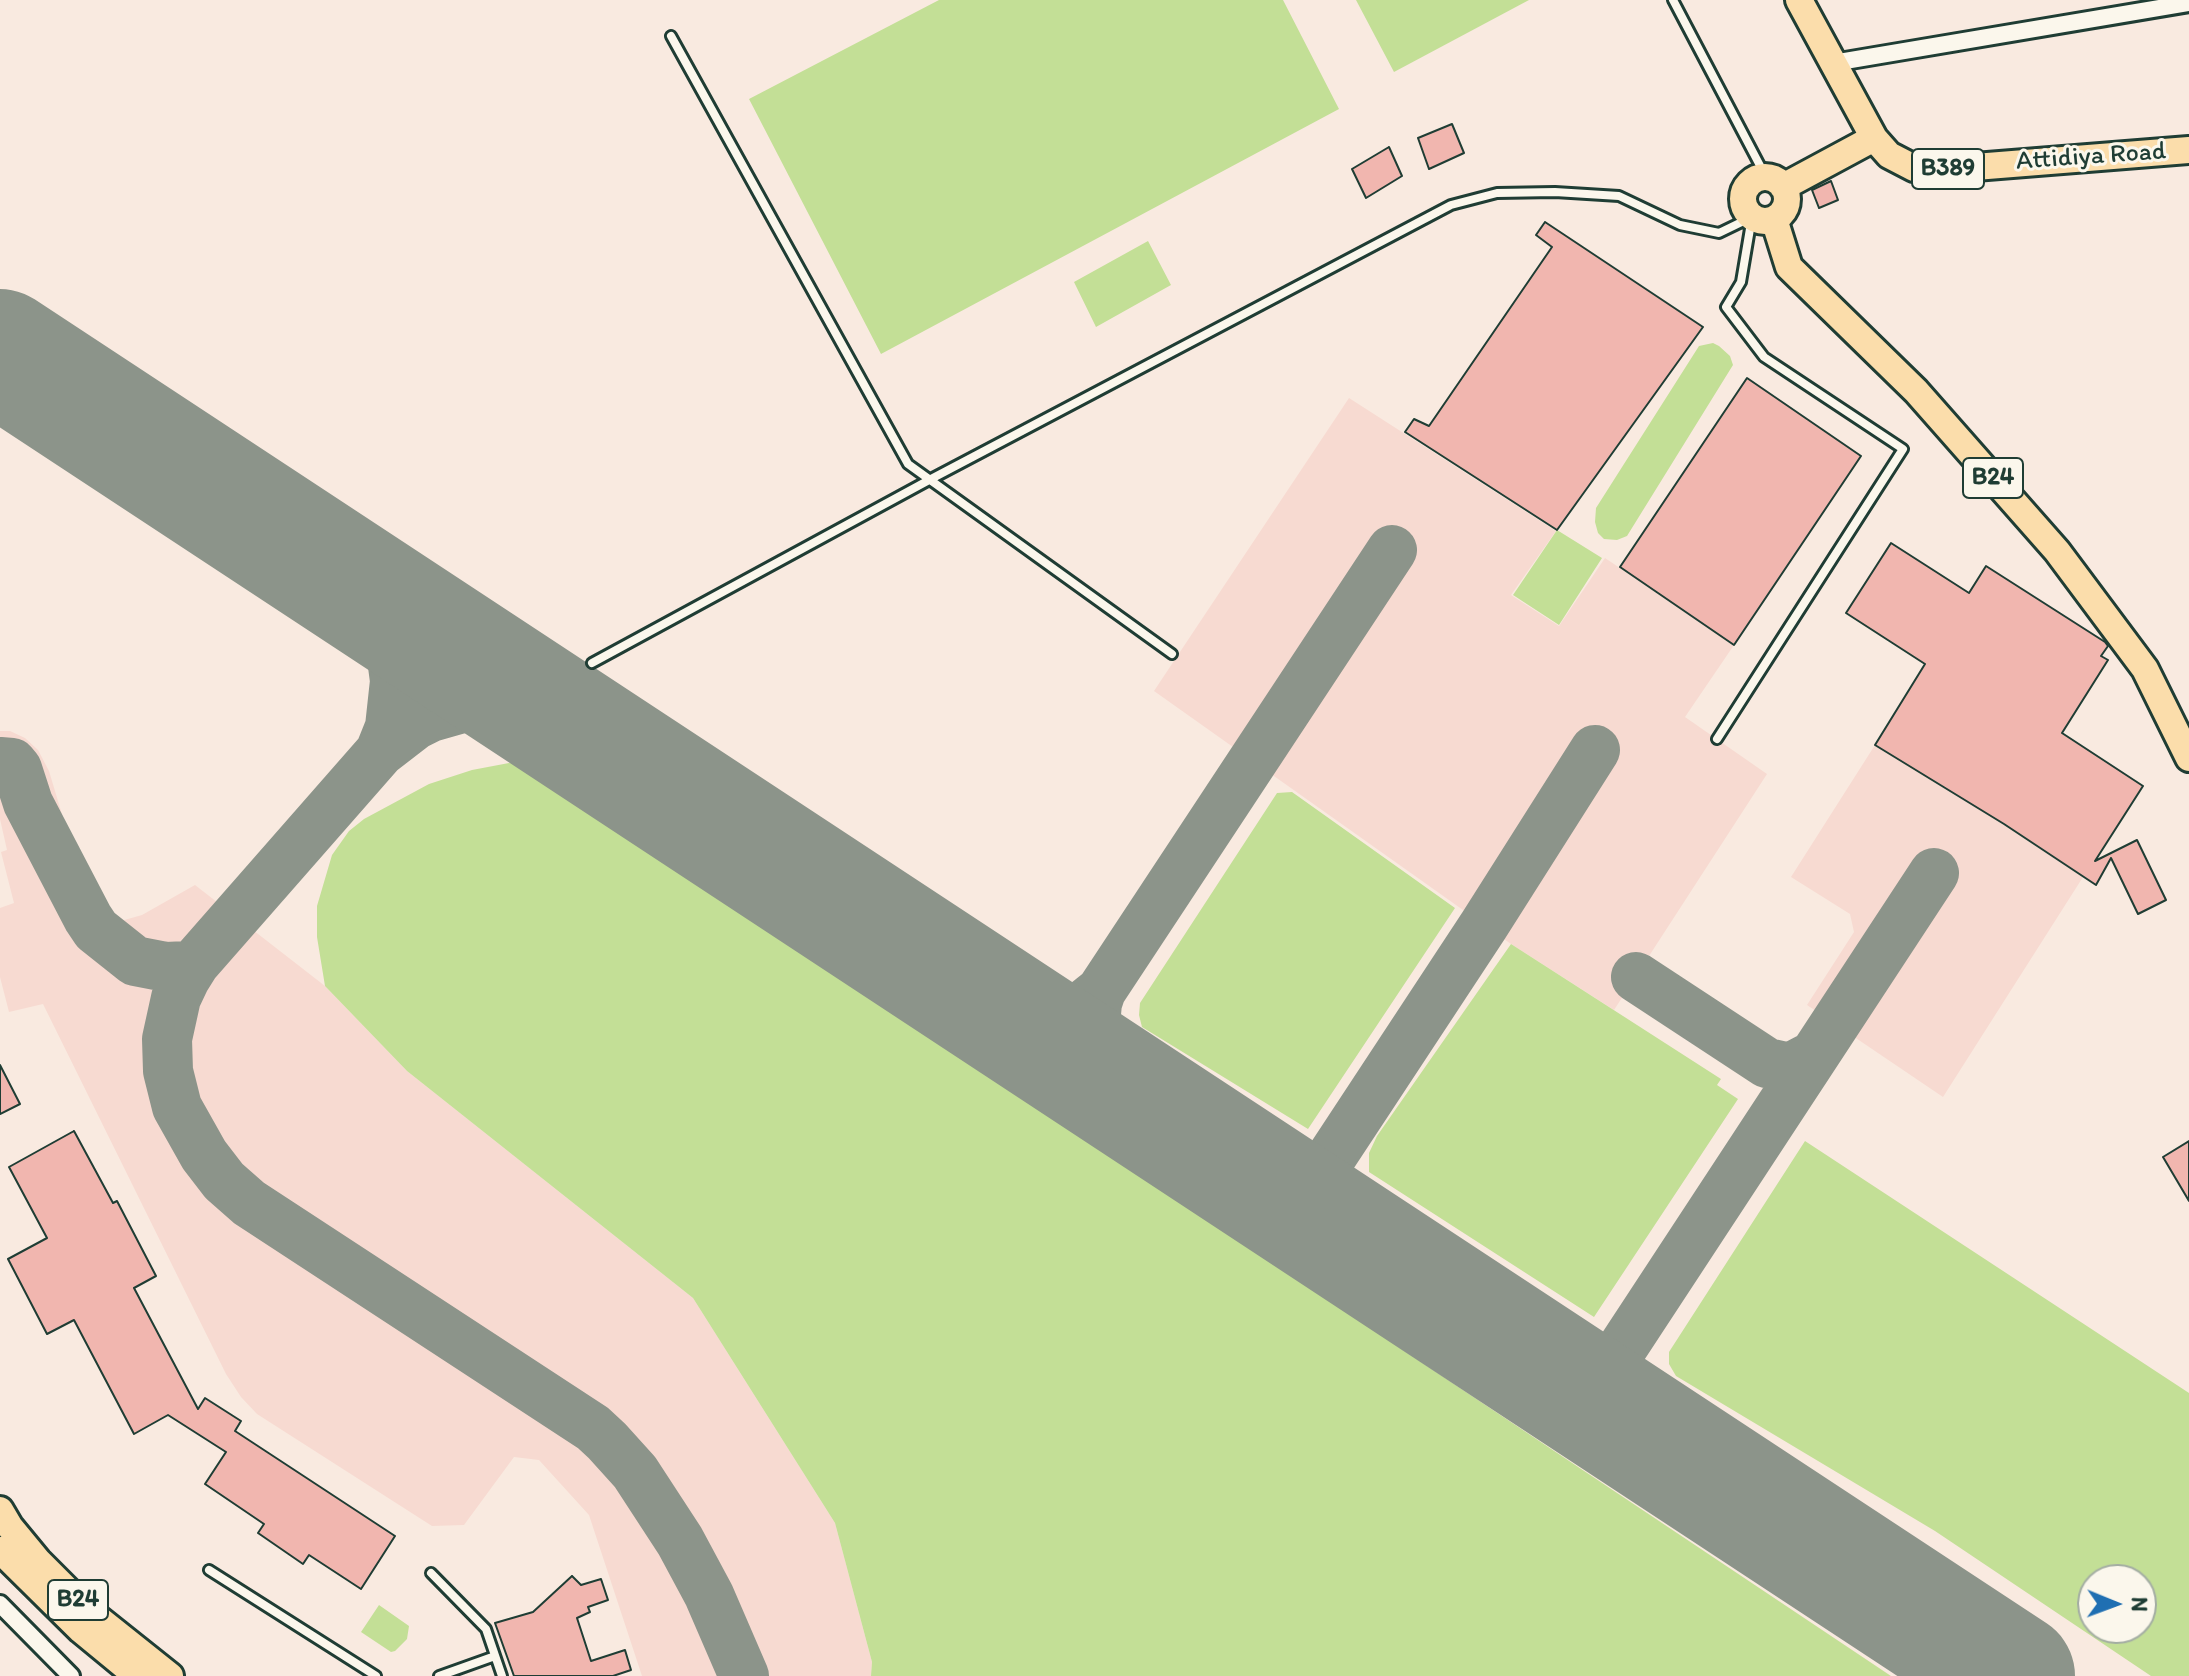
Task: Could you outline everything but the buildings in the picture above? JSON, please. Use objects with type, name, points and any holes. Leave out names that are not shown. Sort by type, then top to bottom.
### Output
[{"type":"main road","name":"Attidiya Road","points":[[1799,0],[1874,138],[1889,155],[1914,168],[1937,170],[2189,150]]},
{"type":"main road","name":"B24","points":[[1874,138],[1775,182],[1752,181],[1743,195],[1743,203],[1763,218],[1789,267],[1916,391],[2057,551],[2145,669],[2189,758]]},
{"type":"main road","points":[[1763,218],[1785,208],[1787,200],[1775,182]]},
{"type":"main road","name":"B24","points":[[0,1510],[10,1527],[86,1609],[170,1676]]},
{"type":"main road","name":"B24","points":[[0,1550],[81,1630],[137,1676]]},
{"type":"street","points":[[1833,63],[2189,3]]},
{"type":"street","points":[[0,1604],[71,1676]]},
{"type":"lane","points":[[1673,0],[1775,182]]},
{"type":"lane","points":[[671,36],[908,464],[1172,654]]},
{"type":"lane","points":[[592,663],[931,479],[1451,205],[1497,193],[1555,192],[1619,196],[1680,225],[1719,233],[1763,218]]},
{"type":"lane","points":[[1717,739],[1903,449],[1764,357],[1726,307],[1741,282],[1763,218]]},
{"type":"lane","points":[[209,1570],[376,1676]]},
{"type":"lane","points":[[431,1573],[486,1629],[502,1676]]},
{"type":"lane","points":[[439,1676],[495,1656]]},
{"type":"shaded area","points":[[1349,398],[1556,531],[1511,595],[1559,626],[1605,558],[1734,645],[1685,717],[1767,774],[1614,1010],[1511,944],[1154,691]]},
{"type":"shaded area","points":[[0,731],[10,731],[25,738],[38,750],[49,771],[96,928],[142,915],[195,885],[325,986],[407,1071],[693,1298],[835,1523],[872,1662],[871,1676],[642,1676],[589,1515],[539,1460],[514,1457],[464,1525],[432,1526],[257,1414],[241,1397],[226,1374],[43,1004],[9,1012],[0,977],[0,908],[14,903],[1,852],[7,850],[0,819]]},
{"type":"shaded area","points":[[1875,745],[2083,877],[1943,1097],[1807,1005],[1854,932],[1850,914],[1791,877]]},
{"type":"green space","points":[[939,0],[1283,0],[1339,109],[881,354],[749,99]]},
{"type":"green space","points":[[1356,0],[1529,0],[1394,72]]},
{"type":"green space","points":[[1148,241],[1171,285],[1096,327],[1074,282]]},
{"type":"green space","points":[[1713,343],[1730,356],[1733,365],[1627,536],[1617,540],[1604,539],[1598,533],[1595,522],[1596,508],[1699,346]]},
{"type":"green space","points":[[1557,530],[1602,558],[1559,625],[1513,595]]},
{"type":"green space","points":[[509,763],[526,764],[1891,1676],[871,1676],[872,1662],[835,1523],[693,1298],[407,1071],[325,986],[317,937],[317,906],[332,855],[349,831],[364,819],[429,784],[472,770]]},
{"type":"green space","points":[[1292,792],[1455,908],[1308,1129],[1142,1027],[1139,1015],[1140,1003],[1277,793]]},
{"type":"green space","points":[[1511,944],[1721,1079],[1717,1085],[1738,1099],[1594,1317],[1369,1172],[1369,1153],[1377,1136]]},
{"type":"green space","points":[[1805,1141],[2189,1393],[2189,1676],[2151,1676],[2103,1644],[2157,1644],[2157,1564],[2077,1564],[2077,1626],[1935,1531],[1676,1376],[1669,1364],[1669,1352]]},
{"type":"green space","points":[[379,1605],[409,1626],[407,1639],[395,1651],[391,1652],[361,1632]]},
{"type":"taxiway","points":[[1127,1093],[1102,1062],[1094,1035],[1101,991],[1392,550]]},
{"type":"taxiway","points":[[335,572],[377,614],[389,635],[395,681],[390,727],[380,752],[195,963],[185,979],[176,998],[167,1039],[168,1071],[177,1107],[204,1155],[224,1181],[249,1203],[593,1428],[607,1441],[635,1472],[680,1541],[709,1595],[744,1676]]},
{"type":"taxiway","points":[[380,752],[415,725],[473,705],[499,704],[526,709],[571,727]]},
{"type":"taxiway","points":[[1299,1206],[1595,750]]},
{"type":"taxiway","points":[[0,762],[12,763],[17,769],[28,803],[96,930],[135,961],[166,967],[195,963]]},
{"type":"taxiway","points":[[1590,1397],[1934,873]]},
{"type":"taxiway","points":[[1636,977],[1767,1063],[1790,1068],[1813,1056]]},
{"type":"taxiway","points":[[993,1005],[1032,1016],[1057,1016],[1081,1007],[1101,991]]},
{"type":"runway","points":[[0,352],[2012,1676]]}]
